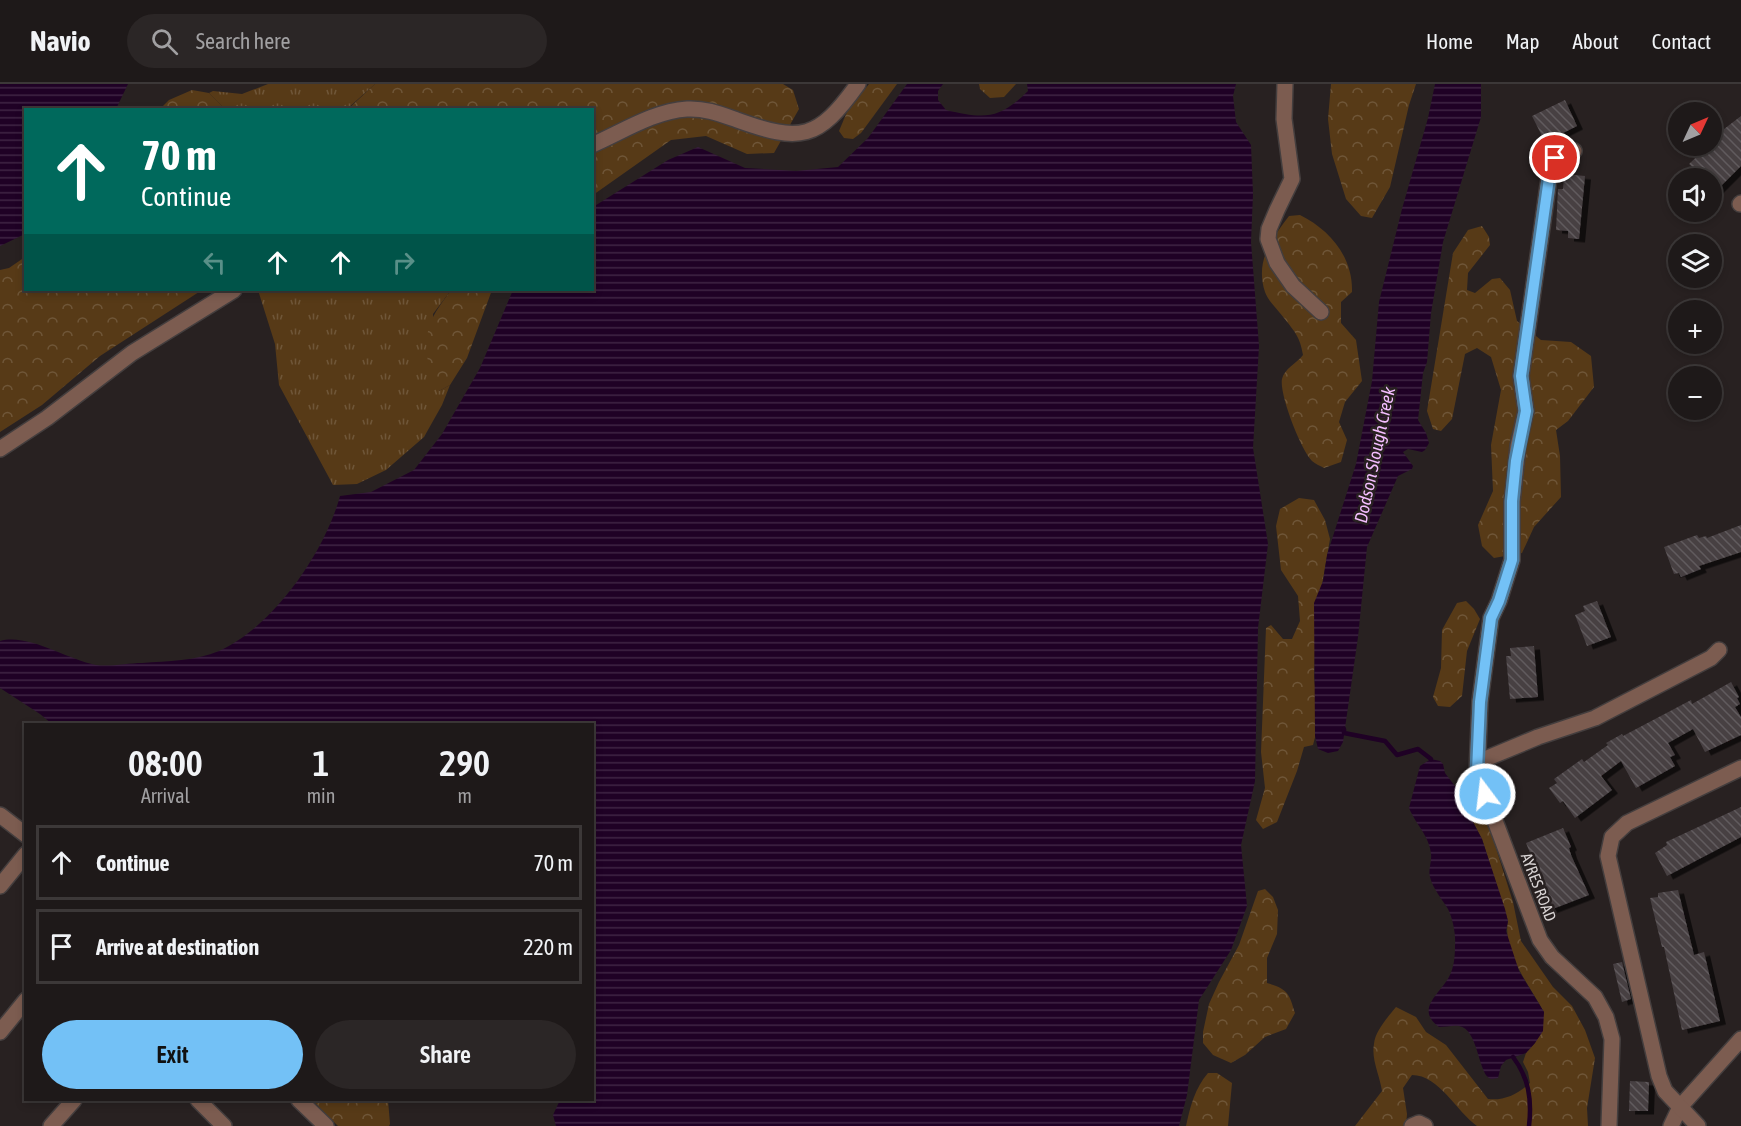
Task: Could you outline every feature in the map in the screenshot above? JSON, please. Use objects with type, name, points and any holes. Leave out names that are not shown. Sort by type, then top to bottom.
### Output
[{"type":"street","points":[[594,144],[651,118],[687,109],[709,110],[770,130],[791,134],[810,131],[827,122],[858,84]]},
{"type":"street","points":[[1285,84],[1284,119],[1292,179],[1276,210],[1268,239],[1277,263],[1293,286],[1321,312]]},
{"type":"street","name":"AYRES ROAD","points":[[1574,151],[1555,158],[1551,164],[1521,376],[1526,411],[1516,461],[1512,501],[1512,560],[1491,618],[1480,702],[1477,772],[1540,940],[1552,957],[1595,997],[1606,1017],[1612,1039],[1609,1126]]},
{"type":"street","points":[[0,448],[47,418],[132,353],[232,291]]},
{"type":"street","points":[[1478,762],[1538,736],[1605,714],[1711,658],[1719,650]]},
{"type":"street","points":[[1698,1126],[1665,1091],[1659,1076],[1608,856],[1612,837],[1627,823],[1741,768]]},
{"type":"street","points":[[0,815],[24,833]]},
{"type":"street","points":[[0,886],[24,857]]},
{"type":"street","points":[[0,1032],[24,1002]]},
{"type":"street","points":[[1671,1126],[1680,1107],[1741,1039]]},
{"type":"street","points":[[51,1126],[73,1101]]},
{"type":"street","points":[[199,1101],[224,1126]]},
{"type":"street","points":[[300,1101],[326,1126]]},
{"type":"street","points":[[1412,1126],[1419,1123],[1425,1126]]},
{"type":"green space","points":[[268,84],[375,84],[348,108],[224,108],[209,93],[213,91],[242,94]]},
{"type":"green space","points":[[375,84],[783,84],[793,90],[799,109],[774,153],[747,154],[706,136],[671,140],[594,194],[594,108],[349,108]]},
{"type":"green space","points":[[869,84],[897,84],[861,133],[853,139],[844,138],[839,131],[847,112]]},
{"type":"green space","points":[[979,84],[1016,84],[1004,97],[990,98],[980,89]]},
{"type":"green space","points":[[1331,84],[1416,84],[1390,187],[1372,218],[1361,216],[1346,199],[1332,154],[1328,119]]},
{"type":"green space","points":[[192,90],[209,93],[224,108],[161,108],[169,100]]},
{"type":"green space","points":[[1300,215],[1321,228],[1330,237],[1338,246],[1349,267],[1352,292],[1341,302],[1341,323],[1356,340],[1362,381],[1345,402],[1339,422],[1347,440],[1341,462],[1324,468],[1313,462],[1307,455],[1284,397],[1282,379],[1285,372],[1303,355],[1299,339],[1269,299],[1262,281],[1263,261],[1271,242],[1289,216]]},
{"type":"green space","points":[[1482,226],[1489,237],[1490,245],[1468,273],[1467,290],[1475,293],[1492,279],[1500,278],[1510,290],[1517,321],[1541,340],[1571,342],[1591,356],[1594,387],[1568,421],[1556,430],[1560,456],[1561,497],[1534,527],[1522,553],[1494,558],[1482,546],[1478,525],[1493,491],[1491,445],[1501,390],[1491,357],[1477,348],[1465,354],[1452,419],[1441,431],[1433,429],[1427,411],[1453,253],[1468,230]]},
{"type":"green space","points":[[24,258],[24,291],[200,291],[100,356],[42,405],[0,432],[0,270],[9,268]]},
{"type":"green space","points":[[258,291],[450,291],[433,314],[439,391],[450,385],[442,405],[424,437],[386,470],[357,484],[333,485],[279,385],[275,344]]},
{"type":"green space","points":[[450,291],[492,291],[467,358],[450,385],[439,391],[430,374],[427,340],[430,323]]},
{"type":"green space","points":[[1299,498],[1314,500],[1325,520],[1330,539],[1316,619],[1314,677],[1319,722],[1313,745],[1304,747],[1277,822],[1263,829],[1256,820],[1265,788],[1261,752],[1266,628],[1271,625],[1283,639],[1292,639],[1300,621],[1298,596],[1281,570],[1276,526],[1280,509]]},
{"type":"green space","points":[[1466,601],[1480,619],[1467,651],[1462,696],[1450,707],[1438,706],[1433,697],[1441,668],[1442,630],[1457,603]]},
{"type":"green space","points":[[1467,793],[1483,807],[1513,902],[1521,941],[1553,987],[1572,1006],[1585,1030],[1595,1058],[1587,1108],[1588,1126],[1477,1126],[1439,1087],[1422,1077],[1412,1075],[1403,1088],[1407,1114],[1406,1126],[1355,1126],[1382,1091],[1375,1062],[1374,1044],[1379,1029],[1396,1007],[1416,1017],[1426,1032],[1446,1045],[1488,1099],[1510,1096],[1530,1083],[1523,1062],[1526,1053],[1535,1043],[1544,1012],[1513,957],[1507,933],[1508,921],[1482,839],[1465,807],[1461,794]]},
{"type":"green space","points":[[1265,889],[1273,897],[1278,910],[1277,934],[1267,958],[1267,983],[1287,993],[1295,1013],[1286,1029],[1265,1037],[1245,1055],[1231,1063],[1213,1055],[1203,1043],[1203,1032],[1209,1004],[1239,945],[1258,891]]},
{"type":"green space","points":[[1208,1073],[1217,1073],[1232,1083],[1228,1126],[1186,1126],[1196,1091]]},
{"type":"green space","points":[[313,1101],[388,1101],[389,1126],[338,1126]]},
{"type":"water","points":[[0,84],[128,84],[116,108],[24,108],[24,234],[0,246]]},
{"type":"water","points":[[907,84],[943,84],[938,91],[938,100],[946,110],[981,116],[999,112],[1018,101],[1028,91],[1027,84],[1236,84],[1233,96],[1236,122],[1251,145],[1253,194],[1251,242],[1259,346],[1253,448],[1268,544],[1258,628],[1255,781],[1241,845],[1247,906],[1231,950],[1199,1000],[1187,1095],[1179,1126],[556,1126],[553,1115],[560,1101],[594,1101],[594,723],[51,723],[0,688],[0,641],[11,639],[35,643],[84,662],[107,666],[191,659],[219,651],[239,640],[259,625],[294,586],[322,540],[333,518],[340,496],[371,492],[414,470],[442,434],[480,368],[513,291],[594,291],[594,206],[668,160],[698,147],[745,168],[796,171],[838,167],[868,138]]},
{"type":"water","points":[[1435,84],[1481,84],[1481,117],[1443,242],[1431,313],[1427,362],[1423,373],[1418,420],[1429,443],[1422,452],[1408,449],[1403,452],[1413,466],[1412,469],[1398,476],[1367,547],[1358,637],[1343,742],[1338,751],[1328,753],[1318,749],[1315,736],[1314,603],[1323,581],[1327,555],[1356,464],[1372,381],[1379,302]]},
{"type":"water","points":[[1431,759],[1443,764],[1445,773],[1461,794],[1465,807],[1482,839],[1505,909],[1508,921],[1506,931],[1519,971],[1544,1012],[1543,1031],[1535,1043],[1526,1053],[1506,1060],[1501,1066],[1498,1078],[1490,1079],[1485,1074],[1474,1042],[1465,1029],[1459,1026],[1439,1027],[1429,1014],[1431,1002],[1452,970],[1455,942],[1450,913],[1435,890],[1430,877],[1431,854],[1428,842],[1409,808],[1420,766]]},
{"type":"building","points":[[1565,100],[1577,126],[1545,142],[1532,116]]},
{"type":"building","points":[[1741,116],[1741,166],[1722,185],[1722,168],[1693,168],[1689,164],[1697,156],[1722,156],[1722,131]]},
{"type":"building","points":[[1564,174],[1585,176],[1579,239],[1568,238],[1568,231],[1556,230],[1558,189],[1563,189]]},
{"type":"building","points":[[1741,525],[1741,552],[1699,566],[1701,569],[1681,577],[1679,573],[1674,574],[1664,547],[1697,535],[1699,538],[1706,536],[1707,538]]},
{"type":"building","points":[[1597,601],[1611,637],[1587,646],[1575,615],[1585,611],[1583,606]]},
{"type":"building","points":[[1534,646],[1538,697],[1510,699],[1506,656],[1511,656],[1510,648]]},
{"type":"building","points":[[1731,682],[1739,697],[1737,698],[1740,704],[1735,707],[1741,717],[1741,735],[1705,752],[1693,729],[1668,743],[1675,755],[1670,757],[1675,766],[1636,788],[1621,761],[1601,776],[1612,790],[1575,818],[1563,801],[1560,803],[1549,788],[1557,783],[1554,779],[1582,759],[1584,762],[1608,745],[1606,743],[1691,700],[1692,704]]},
{"type":"building","points":[[1741,807],[1741,837],[1667,876],[1655,853],[1667,845],[1666,842]]},
{"type":"building","points":[[1563,828],[1571,847],[1569,848],[1571,855],[1589,895],[1550,910],[1542,891],[1545,890],[1526,843]]},
{"type":"building","points":[[1678,890],[1694,955],[1704,952],[1720,1021],[1682,1030],[1664,947],[1662,947],[1650,898],[1658,897],[1658,893]]},
{"type":"building","points":[[1622,962],[1631,999],[1622,1002],[1613,964]]},
{"type":"building","points":[[1630,1081],[1649,1082],[1648,1111],[1629,1111]]},
{"type":"waterway","name":"Dodson Slough Creek","points":[[1344,729],[1344,733],[1385,741],[1397,755],[1418,749],[1431,759]]},
{"type":"waterway","name":"Dodson Slough Creek","points":[[1513,1057],[1526,1081],[1530,1107],[1529,1126]]},
{"type":"route","points":[[1485,794],[1477,772],[1480,702],[1491,618],[1512,560],[1512,501],[1518,446],[1526,411],[1521,376],[1551,164],[1555,158]]}]
